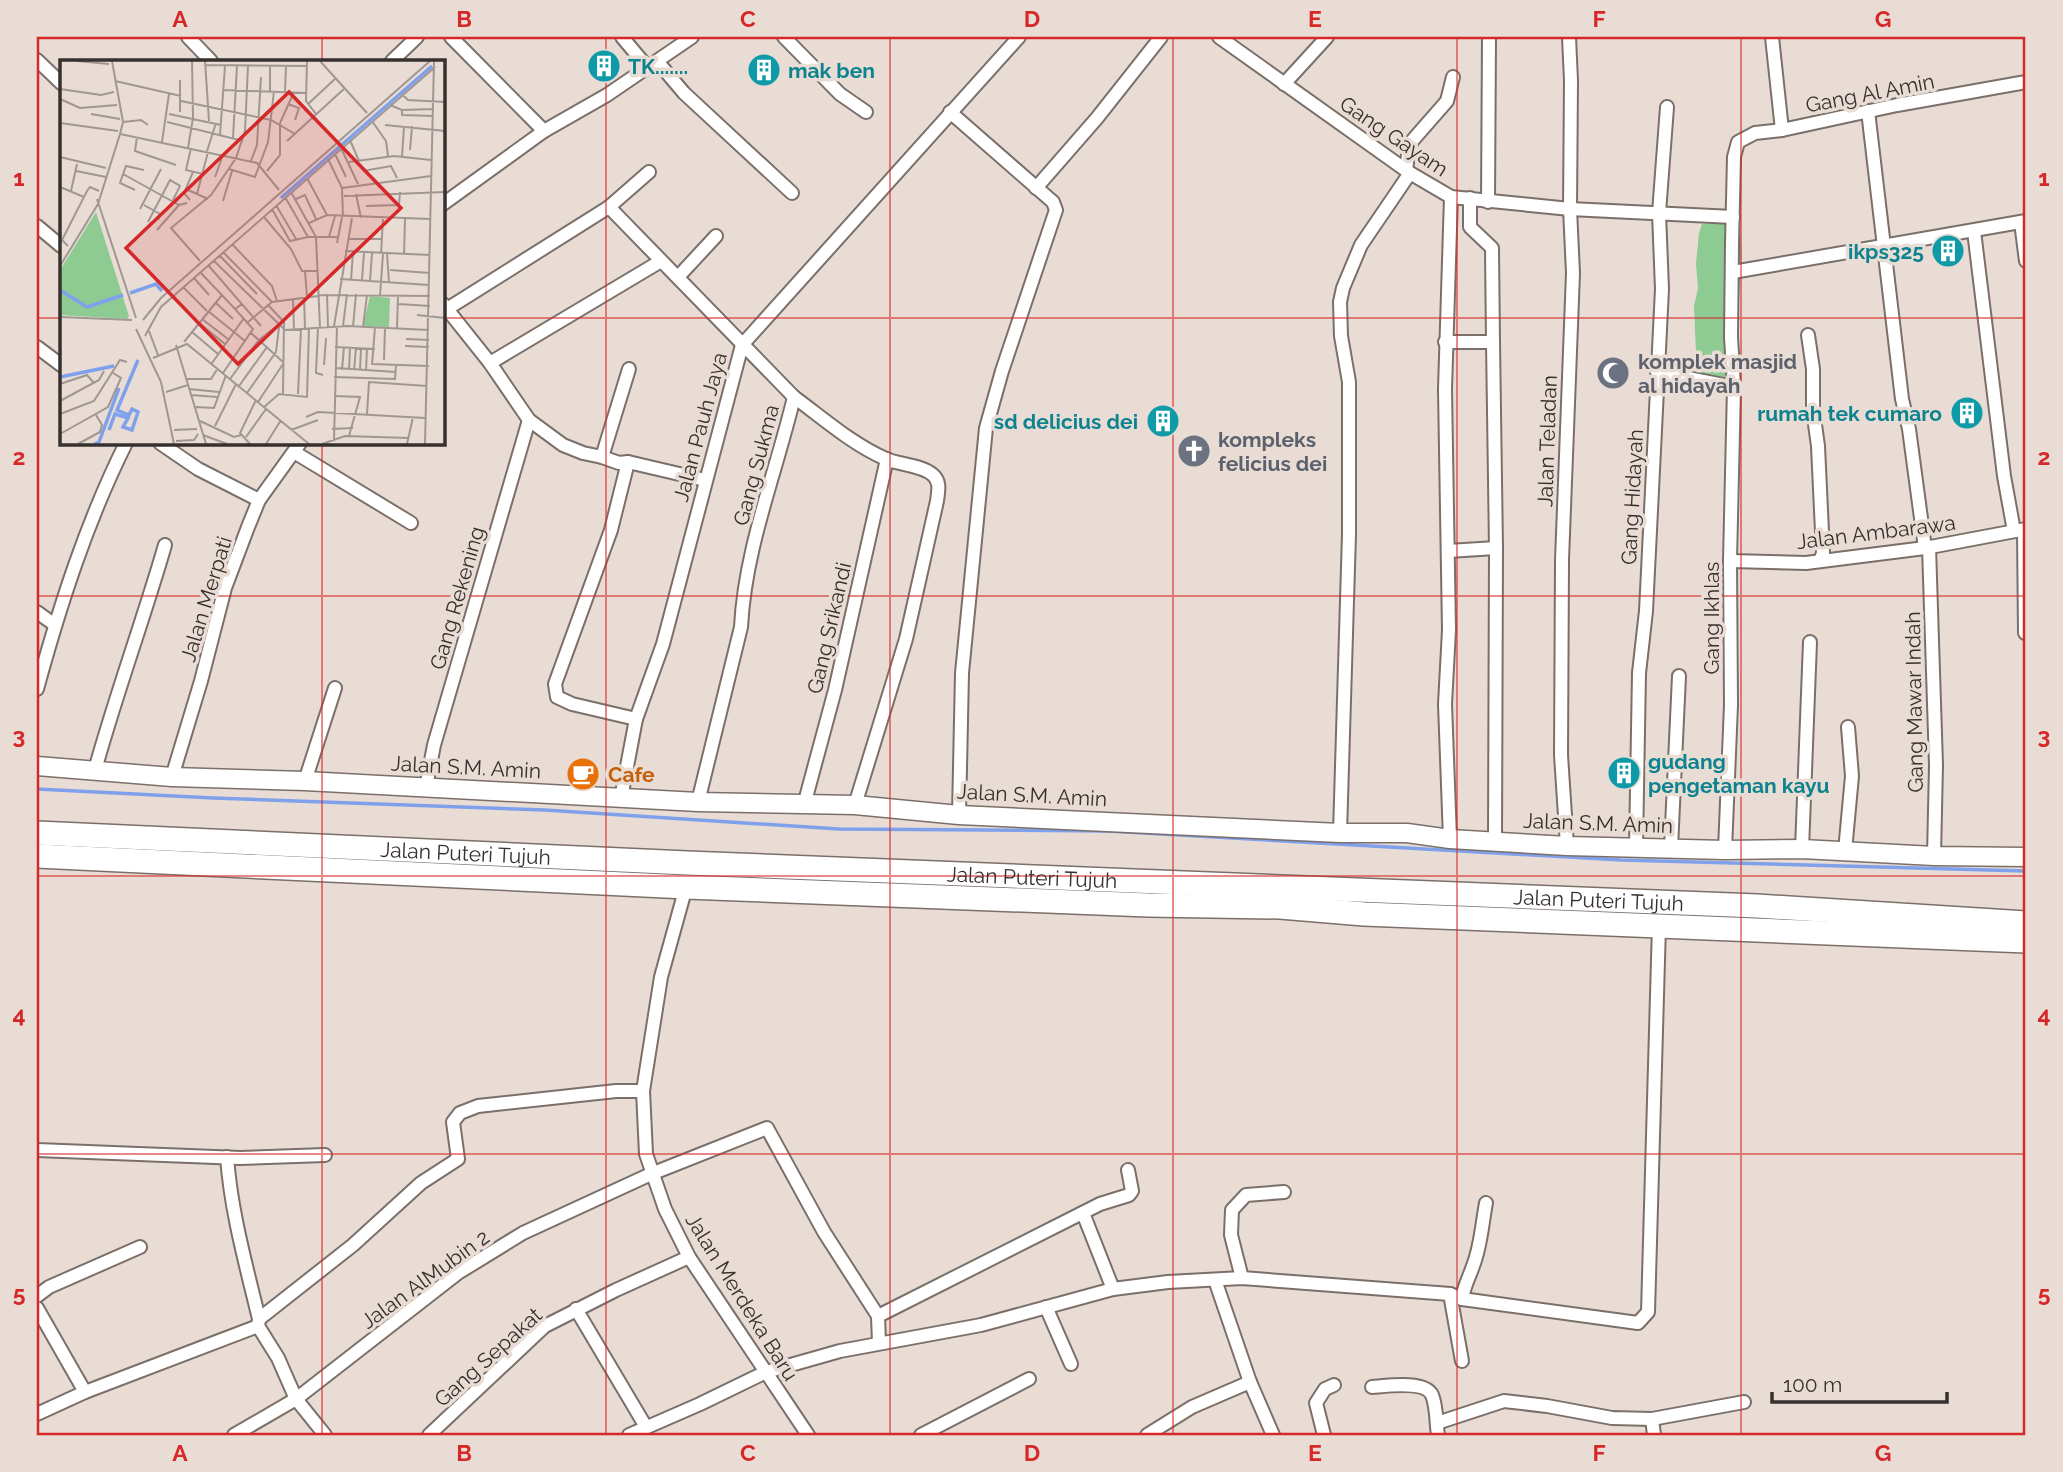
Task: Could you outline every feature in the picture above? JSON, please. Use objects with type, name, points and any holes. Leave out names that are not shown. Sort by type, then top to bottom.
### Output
[{"type":"highway","name":"Jalan Puteri Tujuh","points":[[37,833],[687,863],[1673,903],[2026,923]]},
{"type":"highway","points":[[123,860],[124,837]]},
{"type":"highway","name":"Jalan Puteri Tujuh","points":[[37,856],[686,887],[1148,905],[1280,907],[1364,914],[2026,941]]},
{"type":"street","points":[[393,60],[417,37]]},
{"type":"street","points":[[451,37],[544,131]]},
{"type":"street","points":[[622,37],[792,193]]},
{"type":"street","points":[[444,203],[544,131],[607,95],[692,37]]},
{"type":"street","points":[[784,37],[840,94],[866,112]]},
{"type":"street","name":"Jalan Pauh Jaya","points":[[621,798],[636,719],[663,644],[742,345],[1019,37]]},
{"type":"street","points":[[1036,188],[1097,118],[1161,37]]},
{"type":"street","name":"Gang Gayam","points":[[1219,37],[1408,171],[1451,197],[1570,209],[1733,217]]},
{"type":"street","points":[[1284,83],[1327,37]]},
{"type":"street","points":[[1488,202],[1489,37]]},
{"type":"street","name":"Jalan Teladan","points":[[1567,846],[1561,755],[1562,560],[1573,273],[1569,37]]},
{"type":"street","points":[[1772,37],[1782,130]]},
{"type":"street","points":[[192,38],[210,60]]},
{"type":"street","points":[[37,60],[60,82]]},
{"type":"street","points":[[1340,832],[1349,534],[1349,382],[1341,336],[1340,302],[1361,244],[1408,171],[1412,141],[1447,101],[1453,77]]},
{"type":"street","name":"Gang Al Amin","points":[[1734,157],[1738,142],[1755,133],[2026,82]]},
{"type":"street","name":"Gang Hidayah","points":[[1636,848],[1639,673],[1646,611],[1662,289],[1659,213],[1667,107]]},
{"type":"street","name":"Gang Mawar Indah","points":[[1868,111],[1902,399],[1927,547],[1936,765],[1934,856]]},
{"type":"street","points":[[950,112],[1053,202],[1056,210],[1002,371],[986,428],[962,673],[959,815]]},
{"type":"street","name":"Gang Ikhlas","points":[[1725,850],[1731,705],[1734,157]]},
{"type":"street","points":[[649,172],[608,207],[444,307],[490,363],[529,420],[563,445],[619,463],[628,462],[705,480]]},
{"type":"street","points":[[1450,839],[1445,704],[1449,630],[1446,342],[1451,197]]},
{"type":"street","points":[[1470,198],[1470,227],[1492,248],[1496,548],[1494,842]]},
{"type":"street","name":"Gang Sukma","points":[[608,207],[794,397],[754,545],[742,600],[741,627],[698,802]]},
{"type":"street","points":[[1733,272],[2024,221],[2026,261]]},
{"type":"street","points":[[37,226],[60,245]]},
{"type":"street","points":[[1974,231],[2004,476],[2022,530],[2025,633]]},
{"type":"street","points":[[678,277],[716,236]]},
{"type":"street","points":[[490,363],[661,261]]},
{"type":"street","points":[[1808,335],[1813,369],[1812,410],[1818,446],[1823,553],[1820,561]]},
{"type":"street","points":[[1446,342],[1493,342]]},
{"type":"street","points":[[37,347],[60,364]]},
{"type":"street","points":[[602,457],[629,369]]},
{"type":"street","points":[[1657,372],[1734,387]]},
{"type":"street","points":[[794,397],[854,442],[887,459],[928,472],[936,477],[939,486],[906,639],[855,805]]},
{"type":"street","name":"Gang Rekening","points":[[426,787],[433,745],[529,420]]},
{"type":"street","points":[[37,689],[55,625],[101,498],[126,444]]},
{"type":"street","points":[[161,444],[198,469],[259,500]]},
{"type":"street","points":[[297,447],[411,523]]},
{"type":"street","name":"Jalan Merpati","points":[[172,777],[225,588],[259,500],[297,447]]},
{"type":"street","name":"Gang Srikandi","points":[[804,805],[838,678],[887,459]]},
{"type":"street","points":[[628,462],[611,530],[555,684],[555,691],[557,697],[572,705],[636,719]]},
{"type":"street","name":"Jalan Ambarawa","points":[[1730,561],[1806,563],[1927,547],[2022,530]]},
{"type":"street","points":[[95,770],[118,688],[135,646],[165,545]]},
{"type":"street","points":[[1448,551],[1496,548]]},
{"type":"street","points":[[37,612],[55,625]]},
{"type":"street","points":[[1802,849],[1810,642]]},
{"type":"street","points":[[1671,848],[1679,676]]},
{"type":"street","points":[[305,781],[335,688]]},
{"type":"street","points":[[1845,850],[1852,776],[1849,727]]},
{"type":"street","name":"Jalan S.M. Amin","points":[[37,766],[172,777],[305,781],[698,802],[855,805],[959,815],[1407,833],[1450,839],[1567,846],[1845,850],[1934,856],[2026,857]]},
{"type":"street","name":"Jalan Merdeka Baru","points":[[686,887],[661,977],[643,1091],[643,1130],[651,1174],[689,1257],[808,1435]]},
{"type":"street","points":[[629,1435],[766,1372],[840,1351],[981,1325],[1113,1289],[1168,1282],[1242,1279],[1456,1296],[1638,1323],[1646,1316],[1659,925]]},
{"type":"street","points":[[37,1415],[85,1392],[258,1322],[353,1245],[421,1183],[458,1159],[453,1122],[460,1113],[478,1105],[616,1091],[643,1091]]},
{"type":"street","name":"Jalan AlMubin 2","points":[[233,1435],[296,1399],[458,1273],[523,1233],[651,1174],[767,1128],[824,1232],[878,1316]]},
{"type":"street","points":[[37,1150],[227,1157],[325,1155]]},
{"type":"street","points":[[227,1157],[229,1186],[239,1240],[258,1322],[296,1399],[325,1435]]},
{"type":"street","points":[[879,1343],[878,1316],[1100,1204],[1129,1195],[1132,1191],[1128,1170]]},
{"type":"street","points":[[1242,1279],[1231,1235],[1232,1210],[1245,1195],[1283,1192]]},
{"type":"street","points":[[1462,1361],[1456,1296],[1464,1286],[1477,1252],[1486,1203]]},
{"type":"street","points":[[1083,1213],[1113,1289]]},
{"type":"street","points":[[37,1296],[49,1287],[140,1247]]},
{"type":"street","name":"Gang Sepakat","points":[[429,1435],[545,1326],[689,1257]]},
{"type":"street","points":[[1215,1280],[1250,1381],[1273,1435]]},
{"type":"street","points":[[1046,1307],[1072,1364]]},
{"type":"street","points":[[37,1308],[85,1392]]},
{"type":"street","points":[[576,1309],[646,1427]]},
{"type":"street","points":[[920,1435],[1029,1379]]},
{"type":"street","points":[[1147,1435],[1192,1407],[1250,1381]]},
{"type":"street","points":[[1324,1435],[1316,1403],[1325,1389],[1334,1385]]},
{"type":"street","points":[[1371,1387],[1410,1385],[1425,1388],[1431,1393],[1437,1429],[1504,1401],[1612,1418],[1652,1419],[1744,1402]]},
{"type":"street","points":[[1652,1419],[1654,1435]]},
{"type":"green space","points":[[1702,224],[1739,224],[1742,260],[1738,327],[1739,386],[1697,376],[1694,306],[1698,288],[1696,264]]},
{"type":"waterway","points":[[37,789],[545,810],[839,829],[1108,831],[1621,860],[2026,871]]},
{"type":"place","name":"TK.......","points":[[604,66]]},
{"type":"place","name":"mak ben","points":[[764,70]]},
{"type":"place","name":"ikps325","points":[[1948,251]]},
{"type":"place","name":"komplek masjid al hidayah","points":[[1613,373]]},
{"type":"place","name":"rumah tek cumaro","points":[[1967,413]]},
{"type":"place","name":"sd delicius dei","points":[[1163,421]]},
{"type":"place","name":"kompleks felicius dei","points":[[1194,451]]},
{"type":"place","name":"gudang pengetaman kayu","points":[[1624,773]]},
{"type":"place","name":"Cafe","points":[[583,774]]}]
